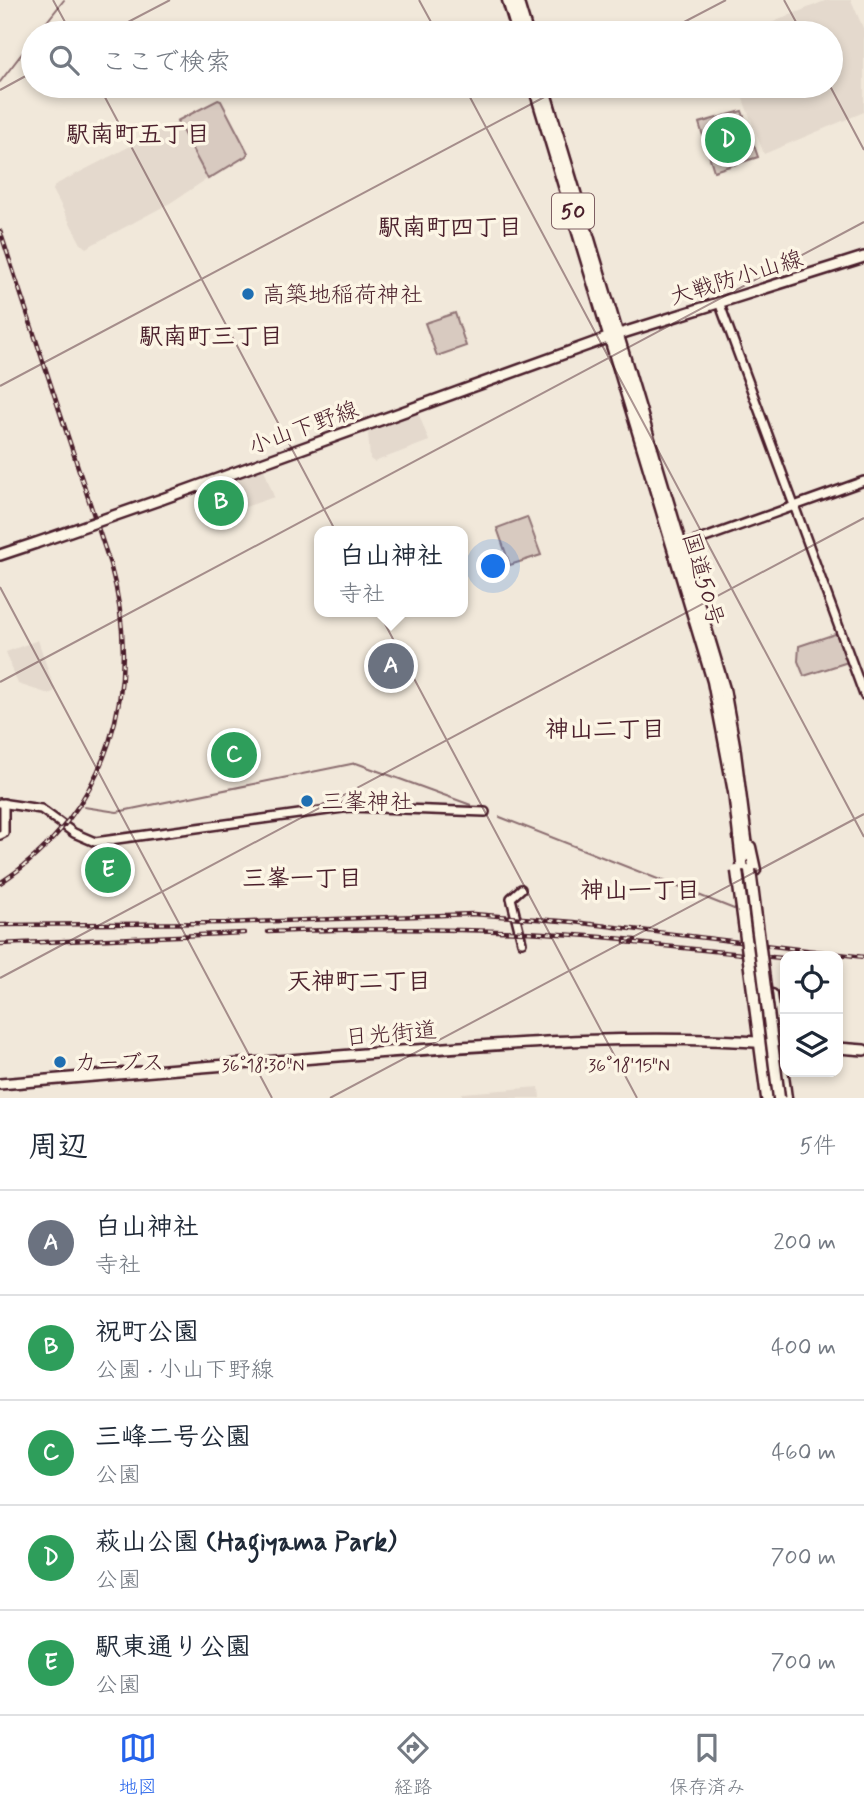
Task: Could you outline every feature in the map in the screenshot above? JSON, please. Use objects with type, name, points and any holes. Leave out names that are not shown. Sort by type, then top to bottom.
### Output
[{"type":"highway","points":[[508,0],[514,21]]},
{"type":"highway","points":[[517,0],[523,21]]},
{"type":"highway","name":"国道50号","points":[[538,98],[614,335]]},
{"type":"highway","name":"国道50号","points":[[546,98],[614,335],[725,693],[744,820],[746,870],[773,1098]]},
{"type":"highway","name":"国道50号","points":[[678,547],[713,681],[726,748],[779,1098]]},
{"type":"highway","points":[[746,870],[780,1034]]},
{"type":"highway","points":[[746,870],[754,998],[767,1098]]},
{"type":"highway","points":[[784,1077],[786,1098]]},
{"type":"main road","name":"大戦防小山線","points":[[614,335],[864,257]]},
{"type":"main road","name":"小山下野線","points":[[0,555],[614,335]]},
{"type":"main road","name":"日光街道","points":[[0,1084],[550,1040],[760,1041],[780,1044]]},
{"type":"main road","points":[[843,1048],[864,1050]]},
{"type":"street","points":[[719,302],[864,695]]},
{"type":"street","points":[[678,547],[864,481]]},
{"type":"street","points":[[0,835],[4,833],[2,803],[41,809],[74,833],[95,842],[350,807],[485,813]]},
{"type":"street","points":[[521,889],[511,898],[522,942]]},
{"type":"shaded area","points":[[827,0],[851,0],[864,30],[864,112],[764,154],[743,98],[843,98],[843,21],[776,21]]},
{"type":"shaded area","points":[[218,100],[221,101],[248,153],[208,179],[177,121]]},
{"type":"shaded area","points":[[742,111],[758,157],[714,171],[699,123]]},
{"type":"shaded area","points":[[177,122],[207,179],[170,203],[86,248],[81,244],[53,190],[55,185]]},
{"type":"shaded area","points":[[455,313],[466,346],[437,356],[425,323]]},
{"type":"shaded area","points":[[415,414],[419,415],[429,441],[374,462],[370,459],[368,433]]},
{"type":"shaded area","points":[[264,469],[274,497],[245,507],[235,479]]},
{"type":"shaded area","points":[[230,483],[241,512],[211,523],[200,495]]},
{"type":"shaded area","points":[[527,517],[541,555],[510,565],[497,528]]},
{"type":"shaded area","points":[[838,633],[848,662],[804,676],[798,661],[799,646]]},
{"type":"shaded area","points":[[38,640],[55,691],[49,694],[18,684],[6,652]]},
{"type":"shaded area","points":[[539,1087],[540,1098],[462,1098],[462,1093]]},
{"type":"waterway","points":[[47,21],[64,0]]},
{"type":"waterway","points":[[0,82],[21,55]]},
{"type":"waterway","points":[[84,807],[117,812],[356,763],[471,805]]},
{"type":"waterway","points":[[500,817],[734,909]]},
{"type":"railway","points":[[0,231],[110,564],[120,610],[123,655],[119,700],[109,743],[92,783],[68,820],[37,854],[0,883]]},
{"type":"railway","points":[[0,925],[226,923],[473,914],[574,922],[864,957]]},
{"type":"railway","points":[[268,932],[452,930],[635,940]]},
{"type":"railway","points":[[0,944],[244,933]]},
{"type":"railway","points":[[625,942],[780,958]]},
{"type":"place","name":"萩山公園 (Hagiyama Park)","points":[[728,140]]},
{"type":"place","name":"高築地稲荷神社","points":[[248,294]]},
{"type":"place","name":"祝町公園","points":[[221,503]]},
{"type":"place","name":"白山神社","points":[[391,666]]},
{"type":"place","name":"三峰二号公園","points":[[234,755]]},
{"type":"place","name":"三峯神社","points":[[307,801]]},
{"type":"place","name":"駅東通り公園","points":[[108,870]]},
{"type":"place","name":"カーブス","points":[[60,1062]]},
{"type":"district","name":"駅南町五丁目","points":[[138,134]]},
{"type":"district","name":"駅南町四丁目","points":[[450,227]]},
{"type":"district","name":"駅南町三丁目","points":[[211,336]]},
{"type":"district","name":"神山二丁目","points":[[605,729]]},
{"type":"district","name":"三峯一丁目","points":[[302,878]]},
{"type":"district","name":"神山一丁目","points":[[640,890]]},
{"type":"district","name":"天神町二丁目","points":[[359,981]]}]
